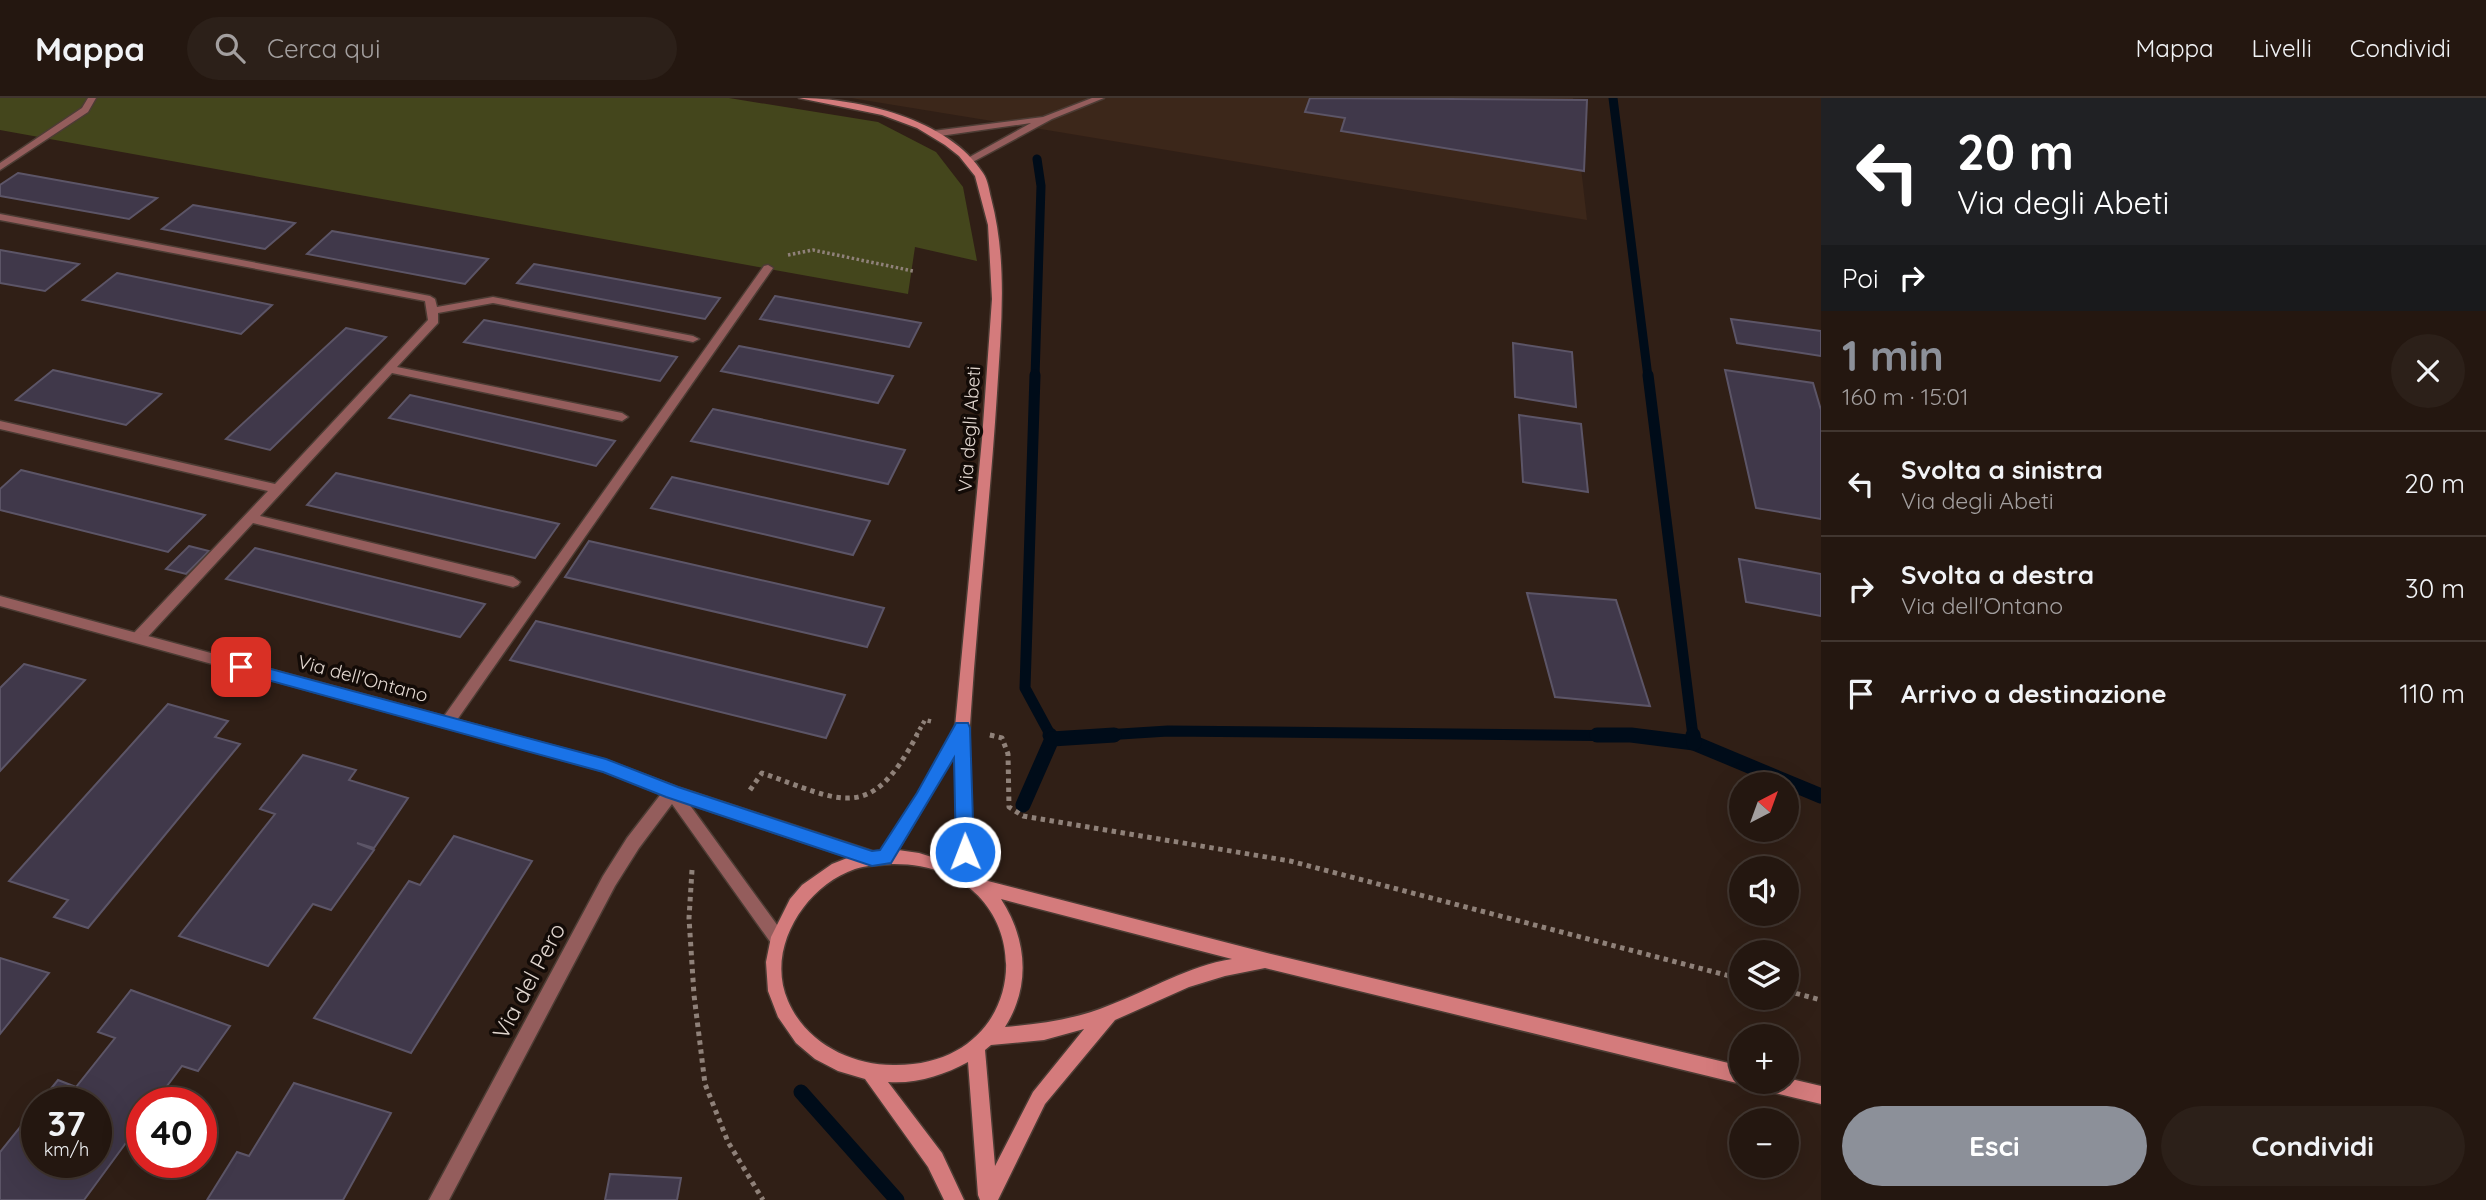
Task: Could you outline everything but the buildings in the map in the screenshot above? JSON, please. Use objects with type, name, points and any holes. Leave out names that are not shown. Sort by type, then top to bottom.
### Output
[{"type":"street","points":[[0,167],[85,110],[92,98]]},
{"type":"street","name":"Via degli Abeti","points":[[803,98],[864,107],[901,118],[952,146],[980,175],[993,225],[997,299],[988,439],[962,728],[972,882]]},
{"type":"street","points":[[969,161],[1049,117],[1100,98]]},
{"type":"street","points":[[933,134],[1049,117]]},
{"type":"street","points":[[0,217],[430,299],[433,321],[138,638]]},
{"type":"street","points":[[447,723],[768,268]]},
{"type":"street","points":[[432,311],[493,300],[693,339]]},
{"type":"street","points":[[391,369],[622,417]]},
{"type":"street","points":[[0,425],[279,489]]},
{"type":"street","points":[[252,518],[513,582]]},
{"type":"street","name":"Via dell'Ontano","points":[[0,601],[606,766],[672,792],[878,858]]},
{"type":"street","name":"Via degli Abeti","points":[[878,858],[923,798],[962,728]]},
{"type":"street","points":[[672,792],[777,937]]},
{"type":"street","name":"Via del Pero","points":[[439,1200],[608,881],[672,792]]},
{"type":"street","points":[[910,857],[947,866],[972,882],[1001,911],[1014,942],[1016,974],[1007,1007],[982,1041],[954,1061],[914,1074],[871,1073],[832,1060],[802,1037],[781,1006],[773,972],[777,937],[790,909],[812,885],[840,868],[878,858],[910,857]]},
{"type":"street","points":[[972,882],[1267,961],[1729,1072]]},
{"type":"street","points":[[982,1041],[1044,1032],[1110,1014],[1186,980],[1225,968],[1267,961]]},
{"type":"street","points":[[988,1199],[1039,1098],[1110,1014]]},
{"type":"street","points":[[982,1041],[988,1199]]},
{"type":"street","points":[[871,1073],[935,1160],[954,1200]]},
{"type":"street","points":[[1799,1090],[1821,1095]]},
{"type":"path","points":[[768,268],[790,253],[813,250],[913,271]]},
{"type":"path","points":[[962,728],[1002,738],[1009,754],[1009,807],[1023,816],[1290,861],[1729,976]]},
{"type":"path","points":[[1799,994],[1821,1000]]},
{"type":"shaded area","points":[[851,98],[1573,98],[1587,220],[1065,133]]},
{"type":"green space","points":[[0,98],[729,98],[878,122],[936,152],[963,187],[977,261],[915,247],[908,294],[0,130]]},
{"type":"waterway","points":[[1613,98],[1648,377]]},
{"type":"waterway","points":[[1035,377],[1041,186],[1037,159]]},
{"type":"waterway","points":[[1035,375],[1025,688],[1051,736]]},
{"type":"waterway","points":[[1648,375],[1693,736]]},
{"type":"waterway","points":[[1089,736],[1168,731],[1639,736]]},
{"type":"waterway","points":[[1050,735],[1052,739]]},
{"type":"waterway","points":[[1052,739],[1114,735]]},
{"type":"waterway","points":[[1597,735],[1639,736]]},
{"type":"waterway","points":[[1693,735],[1694,743]]},
{"type":"waterway","points":[[1639,736],[1694,743]]},
{"type":"waterway","points":[[1023,805],[1052,739]]},
{"type":"waterway","points":[[1694,743],[1821,796]]},
{"type":"waterway","points":[[801,1092],[897,1200]]},
{"type":"route","points":[[241,667],[606,766],[672,792],[872,858],[885,858],[923,798],[962,728],[965,852]]}]
